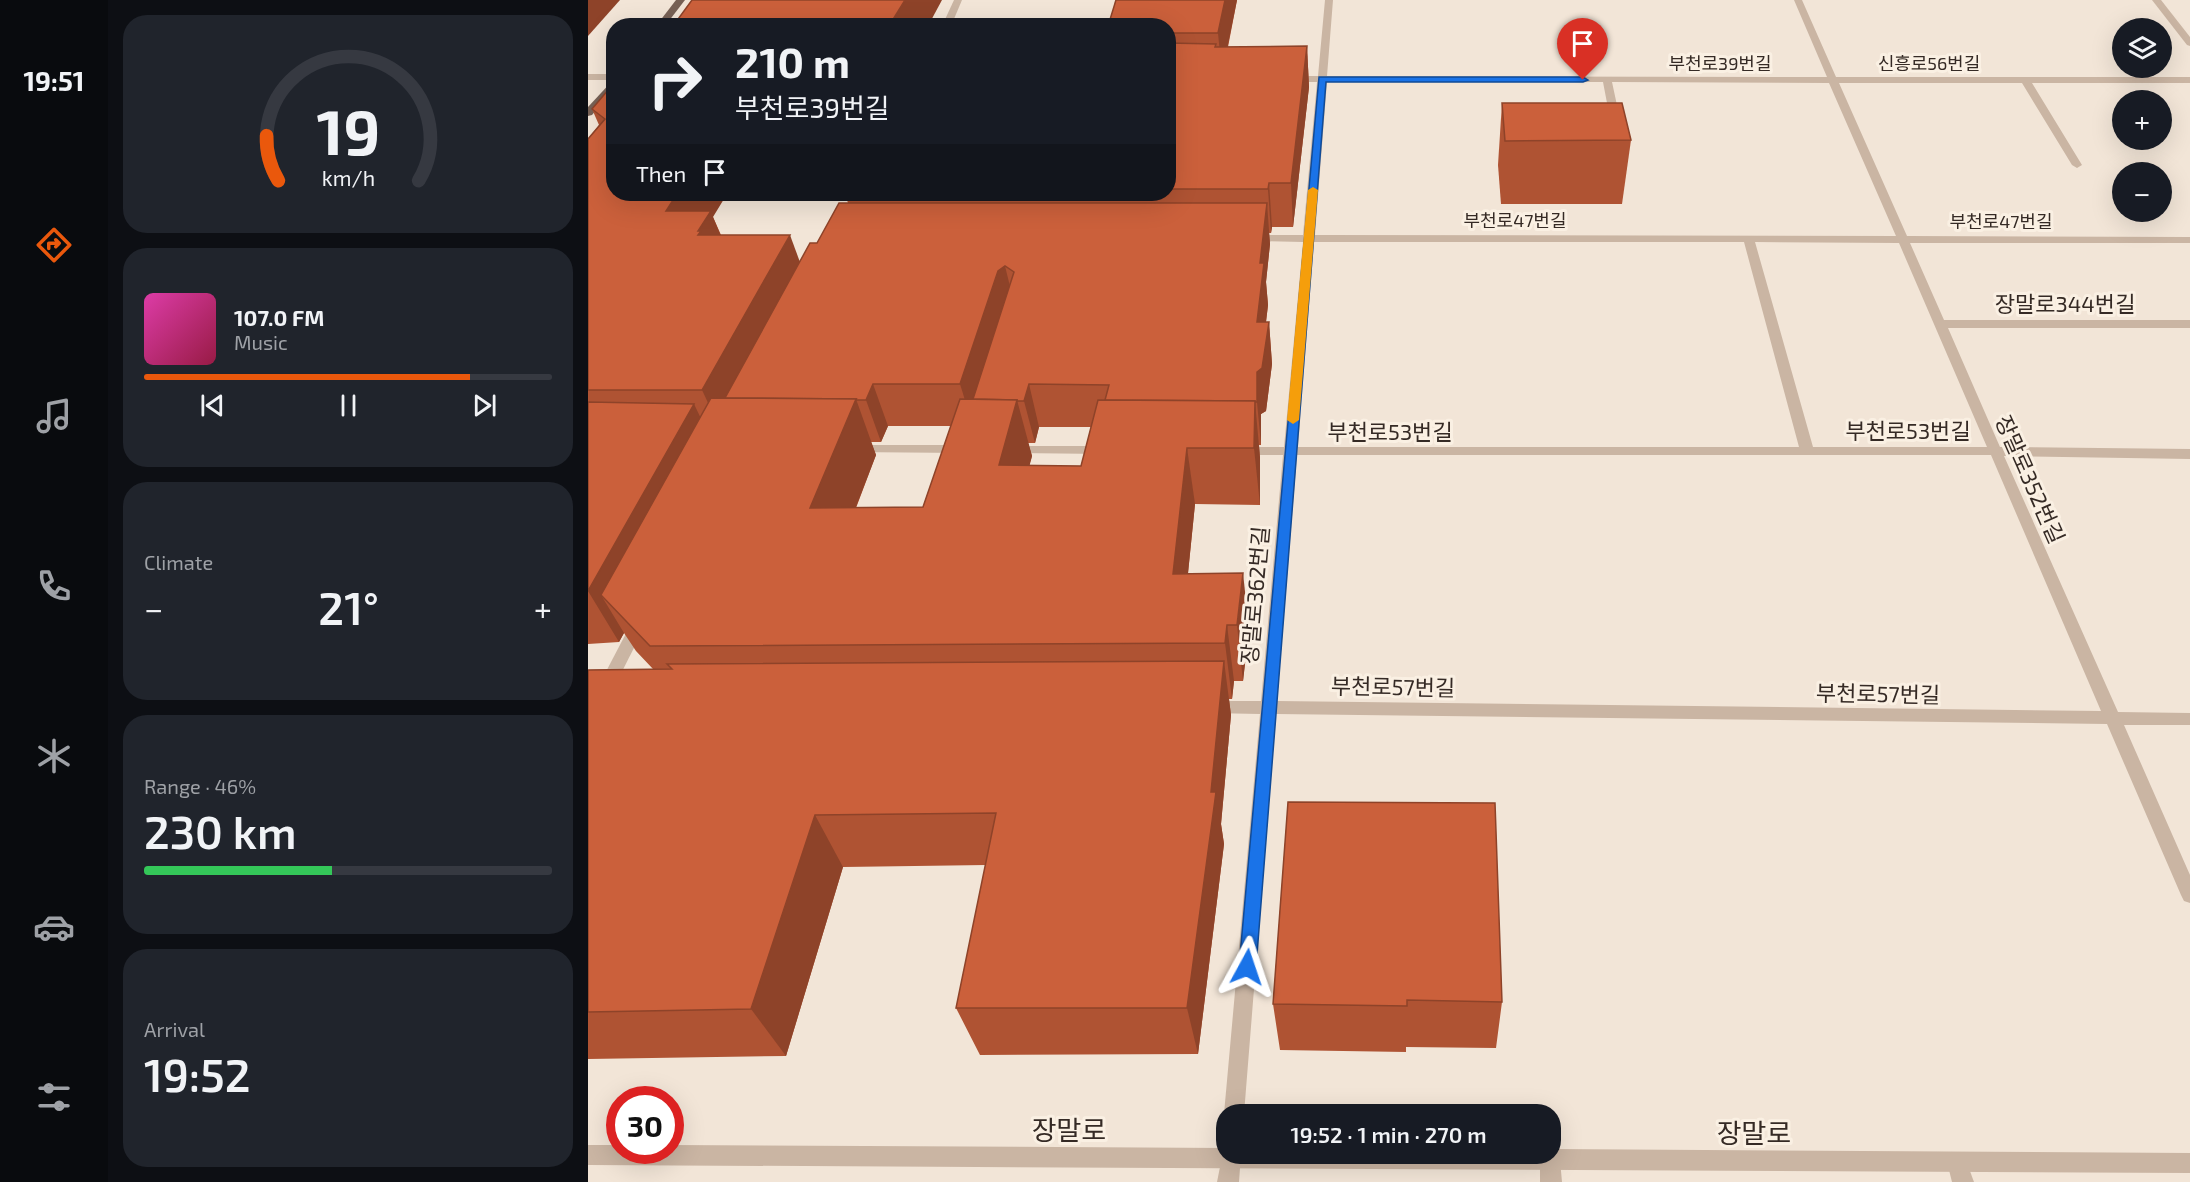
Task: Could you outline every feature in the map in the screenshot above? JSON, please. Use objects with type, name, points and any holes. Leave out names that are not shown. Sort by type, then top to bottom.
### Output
[{"type":"main road","points":[[666,18],[681,0]]},
{"type":"main road","points":[[588,113],[606,92]]},
{"type":"street","points":[[950,18],[958,0]]},
{"type":"street","points":[[1117,18],[1119,0]]},
{"type":"street","name":"장말로362번길","points":[[1235,1104],[1329,0]]},
{"type":"street","name":"장말로352번길","points":[[1798,0],[2190,895]]},
{"type":"street","points":[[2156,0],[2190,43]]},
{"type":"street","points":[[588,77],[606,76]]},
{"type":"street","name":"부천로39번길","points":[[1275,79],[1833,80]]},
{"type":"street","points":[[1607,80],[1618,132]]},
{"type":"street","name":"신흥로56번길","points":[[1833,80],[2190,80]]},
{"type":"street","points":[[2025,80],[2077,165]]},
{"type":"street","name":"부천로47번길","points":[[1236,238],[2190,240]]},
{"type":"street","points":[[1748,238],[1806,451]]},
{"type":"street","name":"장말로344번길","points":[[1940,324],[2190,324]]},
{"type":"street","points":[[846,449],[974,449]]},
{"type":"street","points":[[998,450],[1115,450]]},
{"type":"street","name":"부천로53번길","points":[[1220,451],[1996,451],[2190,454]]},
{"type":"street","points":[[591,716],[643,615]]},
{"type":"street","name":"부천로57번길","points":[[1198,707],[2190,719]]},
{"type":"street","points":[[591,716],[618,710]]},
{"type":"street","name":"장말로","points":[[588,1155],[1216,1156]]},
{"type":"street","name":"장말로","points":[[1561,1160],[1960,1172],[2190,1163]]},
{"type":"street","points":[[1228,1182],[1230,1164]]},
{"type":"street","points":[[1550,1164],[1551,1182]]},
{"type":"building","points":[[692,0],[905,0],[894,18],[679,18]]},
{"type":"building","points":[[1116,0],[1225,0],[1218,33],[1176,33],[1176,18],[1110,18]]},
{"type":"building","points":[[1176,43],[1216,44],[1215,47],[1307,46],[1291,183],[1269,183],[1268,189],[1176,189]]},
{"type":"building","points":[[606,92],[606,201],[672,201],[666,211],[711,211],[698,231],[701,231],[698,235],[790,235],[702,390],[588,390],[588,139],[605,119],[592,109]]},
{"type":"building","points":[[1502,103],[1622,103],[1631,140],[1505,141]]},
{"type":"building","points":[[839,203],[1267,203],[1260,263],[1264,263],[1257,322],[1269,322],[1262,368],[1257,372],[1257,402],[1105,400],[1109,385],[1029,384],[1024,401],[973,399],[1014,272],[1005,266],[998,271],[960,384],[873,384],[866,400],[725,398],[810,243],[817,243]]},
{"type":"building","points":[[711,398],[856,399],[810,508],[923,507],[960,399],[1017,400],[999,465],[1081,466],[1098,400],[1255,401],[1254,448],[1187,448],[1173,574],[1243,573],[1237,625],[1227,625],[1225,643],[650,646],[601,595]]},
{"type":"building","points":[[588,402],[694,404],[588,591]]},
{"type":"building","points":[[1224,661],[1211,792],[1216,792],[1187,1008],[956,1008],[996,813],[815,815],[751,1009],[588,1012],[588,670],[672,669],[667,664]]},
{"type":"building","points":[[1288,802],[1495,803],[1502,1002],[1407,1000],[1407,1006],[1273,1004]]},
{"type":"slow traffic","points":[[1293,420],[1313,190]]},
{"type":"route","points":[[1247,967],[1322,79],[1583,80]]}]
